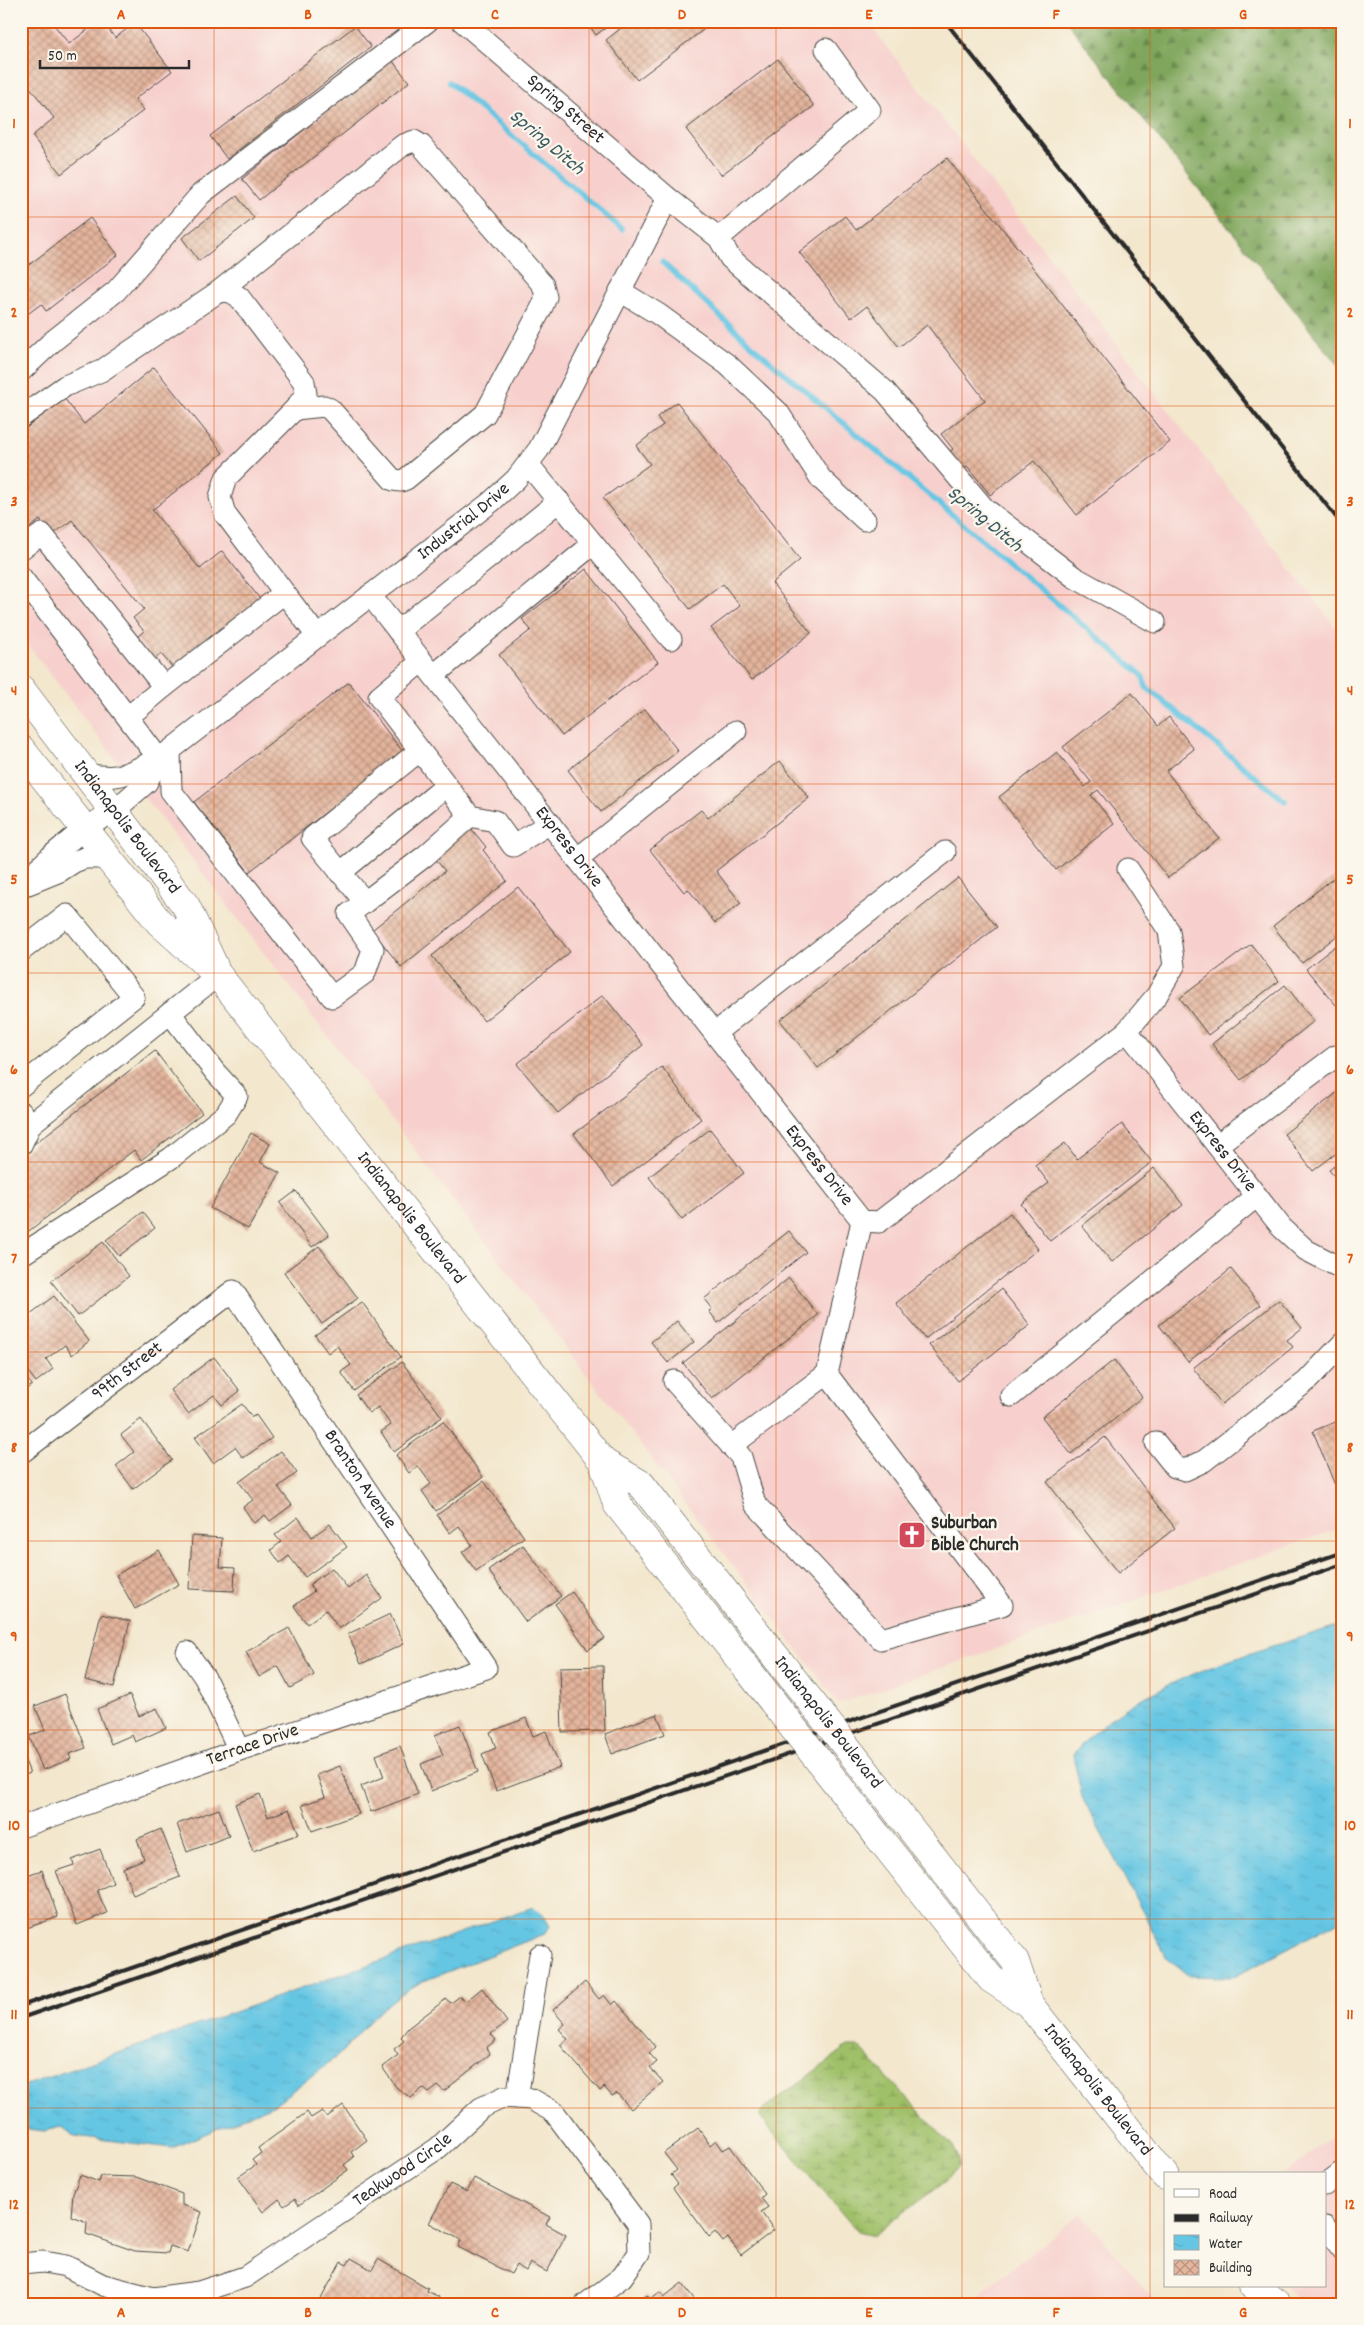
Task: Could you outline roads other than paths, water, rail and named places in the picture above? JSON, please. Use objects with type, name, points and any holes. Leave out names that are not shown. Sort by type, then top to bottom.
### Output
[{"type":"highway","name":"Indianapolis Boulevard","points":[[21,689],[115,810],[186,906],[218,975]]},
{"type":"highway","name":"Indianapolis Boulevard","points":[[24,757],[159,922],[218,975],[603,1462],[618,1504],[877,1835],[991,1979],[1029,2004],[1164,2175]]},
{"type":"highway","name":"Indianapolis Boulevard","points":[[603,1462],[641,1484],[1015,1961],[1029,2004]]},
{"type":"highway","points":[[1256,2293],[1277,2304]]},
{"type":"street","points":[[21,371],[53,341],[116,291],[201,194],[428,21]]},
{"type":"street","name":"Spring Street","points":[[462,21],[668,198],[719,238]]},
{"type":"street","points":[[826,49],[870,110],[719,238],[730,258],[885,392],[984,508],[1074,577],[1155,622]]},
{"type":"street","points":[[21,417],[65,386],[101,371],[218,292],[403,145],[414,141],[421,145],[543,285],[546,297],[542,307],[485,414],[406,479],[401,481],[393,480],[330,409],[324,406],[295,409]]},
{"type":"street","name":"Industrial Drive","points":[[87,774],[109,778],[121,777],[164,755],[492,502],[516,479],[539,449],[668,198]]},
{"type":"street","points":[[218,292],[229,291],[239,297],[304,382],[306,394],[295,409],[226,478],[220,497],[225,514],[317,636]]},
{"type":"street","points":[[620,291],[658,314],[728,365],[750,385],[778,412],[821,479],[865,520]]},
{"type":"street","points":[[528,464],[671,639]]},
{"type":"street","points":[[398,631],[559,502]]},
{"type":"street","points":[[21,549],[42,534],[164,687]]},
{"type":"street","points":[[550,823],[513,846],[495,821],[470,816],[379,697],[428,668],[593,544]]},
{"type":"street","points":[[21,577],[128,717],[164,755],[171,791],[332,997],[365,973],[373,949],[349,914],[425,856],[470,816]]},
{"type":"street","points":[[128,717],[284,593]]},
{"type":"street","name":"Express Drive","points":[[370,595],[862,1221],[880,1222],[1127,1031],[1282,1228],[1306,1250],[1343,1269]]},
{"type":"street","points":[[577,859],[736,731]]},
{"type":"street","points":[[364,902],[312,838],[419,751]]},
{"type":"street","name":"Industrial Drive","points":[[21,886],[50,857],[84,829],[115,810],[147,782],[164,755]]},
{"type":"street","points":[[340,873],[446,786]]},
{"type":"street","points":[[714,1033],[945,852]]},
{"type":"street","name":"Industrial Drive","points":[[21,886],[60,871],[84,858],[107,858]]},
{"type":"street","points":[[1127,1031],[1157,995],[1174,966],[1169,931],[1128,869]]},
{"type":"street","points":[[21,950],[67,915],[134,997],[21,1086]]},
{"type":"street","points":[[21,1146],[26,1118],[170,1013],[218,975]]},
{"type":"street","points":[[21,1256],[171,1158],[226,1114],[238,1096],[215,1072],[170,1013]]},
{"type":"street","points":[[1217,1146],[1336,1056]]},
{"type":"street","points":[[1011,1396],[1257,1196]]},
{"type":"street","points":[[731,1446],[827,1374],[862,1221]]},
{"type":"street","name":"99th Street","points":[[21,1453],[233,1290]]},
{"type":"street","name":"Branton Avenue","points":[[233,1290],[486,1668]]},
{"type":"street","points":[[1156,1443],[1175,1467],[1185,1470],[1204,1461],[1307,1381],[1343,1343]]},
{"type":"street","points":[[674,1381],[741,1457],[755,1504],[881,1639],[1002,1605],[827,1374]]},
{"type":"street","points":[[186,1652],[205,1678],[239,1750]]},
{"type":"street","name":"Terrace Drive","points":[[21,1826],[239,1750],[486,1668]]},
{"type":"street","points":[[517,2098],[540,1955]]},
{"type":"street","name":"Teakwood Circle","points":[[21,2264],[42,2262],[66,2266],[103,2285],[152,2301],[199,2292],[245,2277],[438,2148],[480,2108],[504,2097],[531,2099],[554,2112],[638,2224],[639,2254],[622,2277],[586,2304]]},
{"type":"street","points":[[1326,2184],[1343,2171]]},
{"type":"street","points":[[1326,2228],[1343,2250]]},
{"type":"water","points":[[1343,1624],[1343,1919],[1232,1977],[1189,1976],[1167,1958],[1082,1797],[1073,1755],[1098,1729],[1127,1707],[1161,1689],[1235,1659]]},
{"type":"water","points":[[533,1907],[542,1913],[550,1926],[545,1934],[421,1982],[398,1996],[373,2017],[340,2054],[275,2104],[172,2148],[75,2136],[61,2127],[44,2131],[21,2128],[21,2087]]},
{"type":"waterway","name":"Spring Ditch","points":[[449,82],[622,229]]},
{"type":"waterway","name":"Spring Ditch","points":[[662,262],[756,349],[1142,675],[1146,687],[1285,801]]},
{"type":"railway","points":[[945,21],[1343,526]]},
{"type":"railway","points":[[21,2006],[1343,1552]]},
{"type":"railway","points":[[21,2018],[1343,1564]]},
{"type":"place","name":"Suburban Bible Church","points":[[912,1535]]}]
